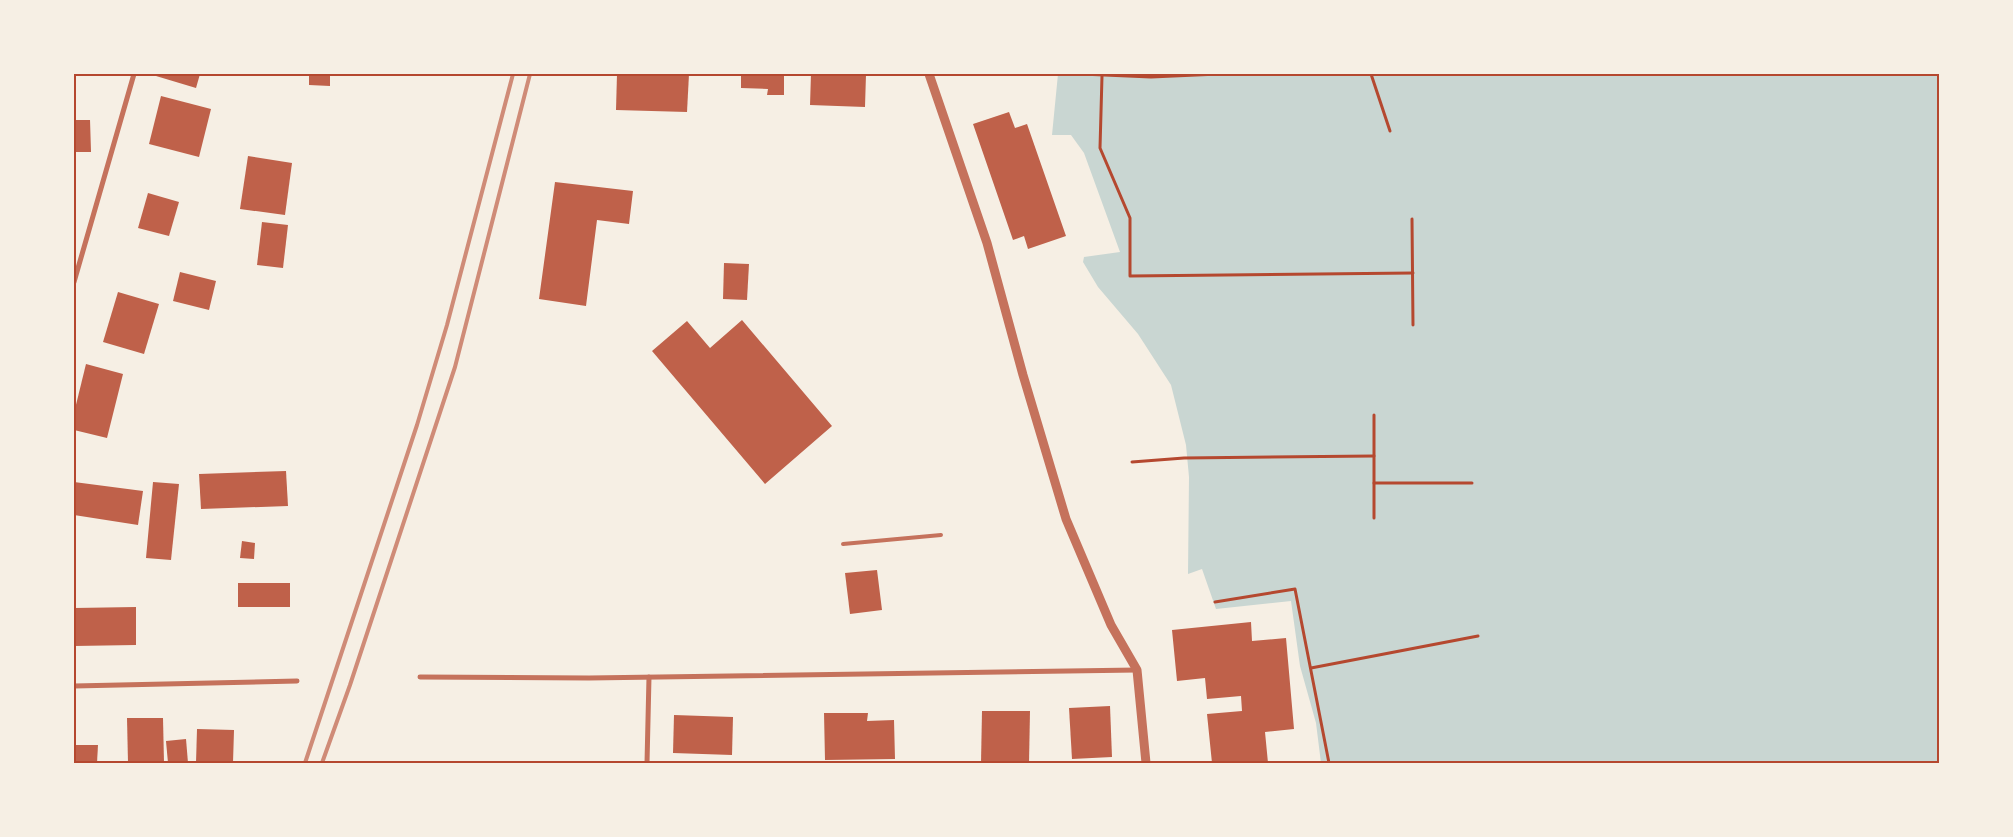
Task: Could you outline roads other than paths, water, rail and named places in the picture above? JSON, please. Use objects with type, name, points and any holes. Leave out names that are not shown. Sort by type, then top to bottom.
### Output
[{"type":"street","points":[[74,282],[134,74]]},
{"type":"street","points":[[929,74],[987,243],[1023,375],[1066,518],[1111,624],[1137,670],[1146,763]]},
{"type":"street","points":[[420,678],[649,678],[1137,670]]},
{"type":"street","points":[[648,763],[649,678]]},
{"type":"street","points":[[74,686],[296,681]]},
{"type":"lane","points":[[843,544],[941,535]]},
{"type":"railway","points":[[305,763],[417,425],[447,325],[513,74]]},
{"type":"railway","points":[[322,763],[350,685],[455,367],[530,74]]}]
